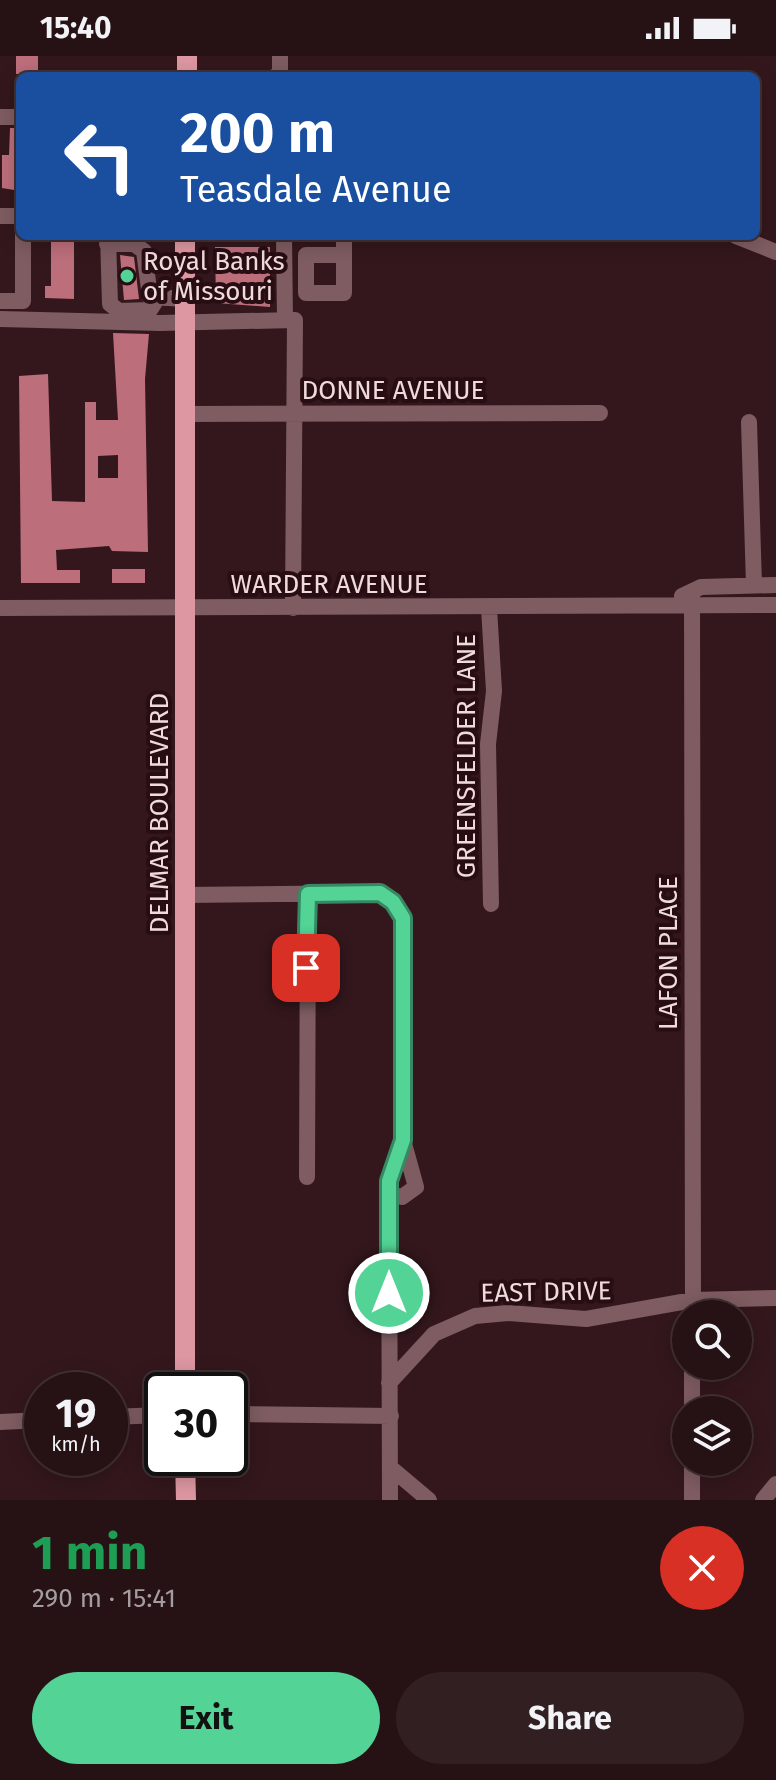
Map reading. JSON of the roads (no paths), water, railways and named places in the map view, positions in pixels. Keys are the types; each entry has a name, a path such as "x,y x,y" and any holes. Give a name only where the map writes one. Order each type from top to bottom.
{"main road":[{"name":"DELMAR BOULEVARD","path":"185,240 185,1372"},
{"path":"185,1476 186,1500"}],"street":[{"path":"0,301 23,301 23,240"},
{"path":"157,299 150,310 114,309 108,299 108,240 134,244 144,251 147,294 157,299 186,299"},
{"path":"284,240 285,320"},
{"path":"344,240 344,255"},
{"path":"746,240 776,252"},
{"path":"0,319 295,320 293,608"},
{"name":"DONNE AVENUE","path":"186,414 600,413"},
{"path":"749,422 754,585"},
{"path":"692,599 701,587 776,585"},
{"path":"692,599 776,605"},
{"name":"WARDER AVENUE","path":"0,608 658,606 692,599"},
{"name":"LAFON PLACE","path":"692,599 693,1300"},
{"name":"GREENSFELDER LANE","path":"489,608 494,691 488,744 491,904"},
{"path":"184,895 380,893 393,902 403,918 403,1140 416,1187 402,1197 389,1194"},
{"path":"307,1177 308,894"},
{"path":"390,1500 389,1194 391,1170 403,1140"},
{"name":"EAST DRIVE","path":"752,1301 776,1298"},
{"name":"EAST DRIVE","path":"389,1383 420,1346 461,1319 491,1313 586,1319 672,1309"},
{"path":"248,1414 391,1416"},
{"path":"0,1422 24,1421"},
{"path":"391,1468 429,1500"},
{"path":"692,1476 692,1500"},
{"path":"763,1500 776,1484"}],"place":[{"name":"Royal Banks of Missouri","path":"127,276"}]}
